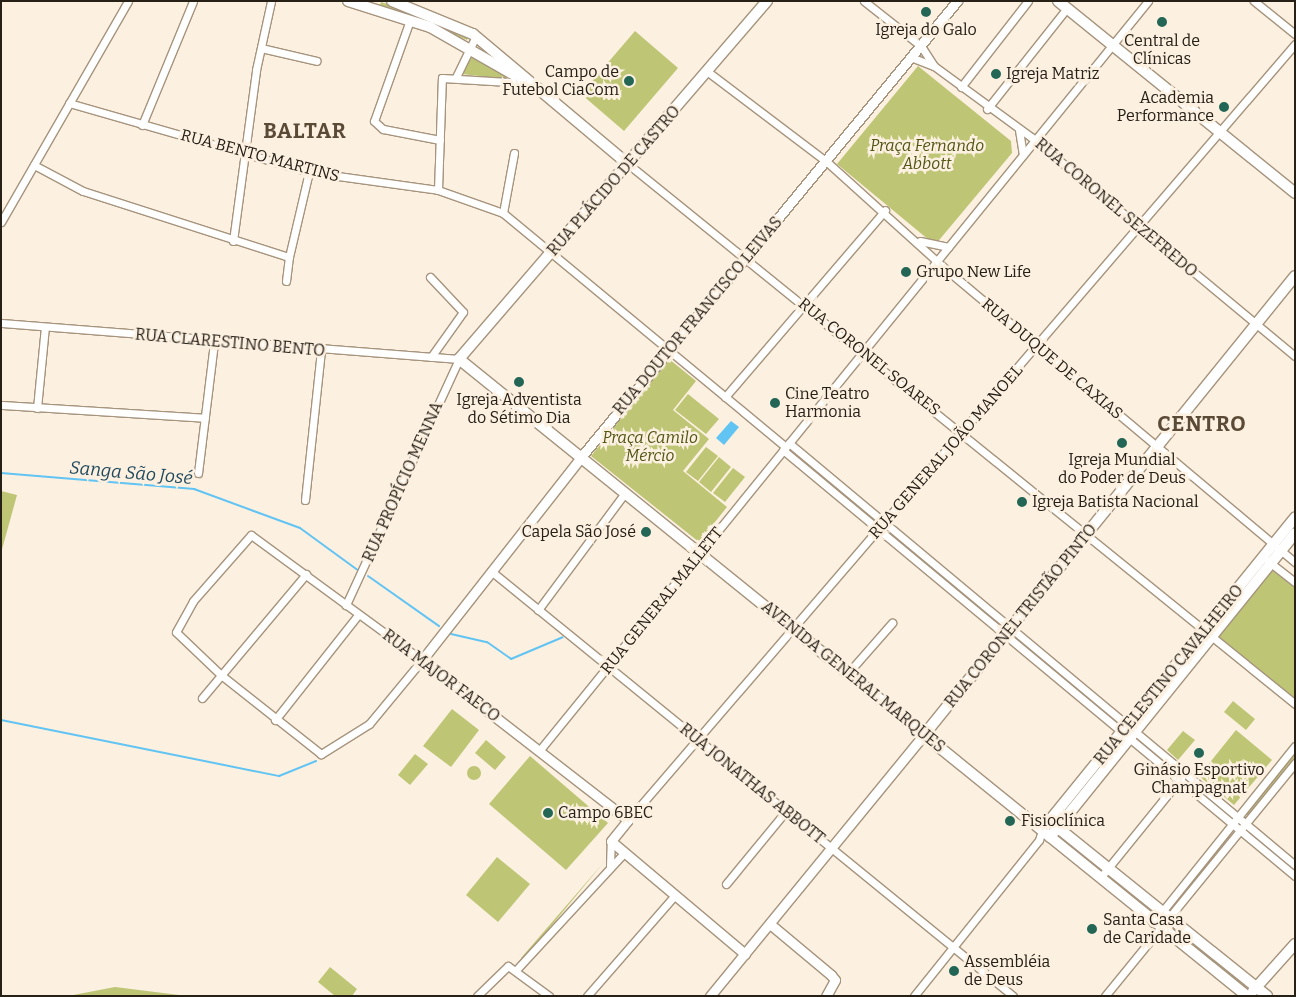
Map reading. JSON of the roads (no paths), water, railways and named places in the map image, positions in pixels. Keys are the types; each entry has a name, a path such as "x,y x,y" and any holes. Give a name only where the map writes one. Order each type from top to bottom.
{"main road":[{"path":"348,1 375,4 470,47 529,82"},
{"path":"392,1 476,36 628,164"},
{"name":"RUA PLÁCIDO DE CASTRO","path":"459,359 552,254 767,1"},
{"path":"1058,1 1295,193"},
{"name":"RUA CORONEL TRISTÃO PINTO","path":"924,735 1295,276"},
{"name":"AVENIDA GENERAL MARQUES","path":"459,359 793,628 1044,836 1100,878 1156,927 1247,996"},
{"name":"RUA CELESTINO CAVALHEIRO","path":"1044,836 1277,548 1295,518"},
{"name":"RUA CELESTINO CAVALHEIRO","path":"1277,548 1295,533"},
{"path":"1054,824 1213,953 1259,994 1295,944"},
{"path":"1205,963 1213,953"}],"street":[{"path":"1,222 128,1"},
{"path":"142,125 194,1"},
{"path":"233,241 261,48 271,1"},
{"name":"RUA CORONEL SEZEFREDO","path":"864,1 921,46 934,66"},
{"name":"RUA DOUTOR FRANCISCO LEIVAS","path":"422,660 581,457 913,58 957,1"},
{"path":"961,87 1028,1"},
{"name":"RUA GENERAL MALLETT","path":"540,751 610,668 786,447 1148,1"},
{"path":"1254,1 1295,34"},
{"path":"987,109 1067,8"},
{"path":"410,20 388,89 373,114 383,129 440,140"},
{"path":"456,77 476,36"},
{"name":"RUA GENERAL JOÃO MANOEL","path":"610,841 963,434 1295,44"},
{"path":"261,48 317,61"},
{"name":"RUA CORONEL SEZEFREDO","path":"913,58 934,66 987,109 1035,140 1138,228 1295,356"},
{"name":"RUA DUQUE DE CAXIAS","path":"708,72 827,162 885,210 920,241 937,261 1295,562"},
{"path":"438,190 442,78 456,77 529,82"},
{"name":"RUA BENTO MARTINS","path":"70,103 309,172 438,190 503,213 786,447"},
{"path":"1019,130 1023,155"},
{"path":"503,213 514,153"},
{"name":"RUA CORONEL SOARES","path":"628,164 863,352 1295,704"},
{"path":"34,165 83,190 233,241 289,257"},
{"path":"286,281 289,257 309,172"},
{"path":"725,397 885,210"},
{"path":"920,241 948,247"},
{"path":"430,277 463,312 431,357"},
{"name":"RUA CLARESTINO BENTO","path":"1,323 214,342 459,359"},
{"path":"37,408 45,327"},
{"path":"198,473 214,342"},
{"path":"305,500 321,350"},
{"name":"RUA PROPÍCIO MENNA","path":"346,605 459,359"},
{"path":"1,405 205,418"},
{"path":"786,447 885,524 1008,632"},
{"path":"786,447 879,530 1008,632 1128,732 1185,774 1295,865"},
{"path":"538,610 625,492"},
{"name":"RUA MAJOR FAECO","path":"221,675 176,632 193,601 251,535 422,660 628,820"},
{"path":"1267,560 1295,582"},
{"name":"RUA JONATHAS ABBOTT","path":"491,571 1014,996"},
{"path":"202,698 306,574"},
{"path":"275,720 358,614"},
{"path":"848,673 892,623"},
{"path":"221,675 275,720 321,754 369,724 422,660"},
{"path":"1128,732 1179,780 1295,876"},
{"name":"RUA CORONEL TRISTÃO PINTO","path":"710,996 924,735"},
{"path":"1105,996 1237,817 1295,746"},
{"path":"1156,927 1165,914 1240,830 1295,763"},
{"path":"1100,878 1185,774"},
{"path":"726,884 786,811"},
{"path":"914,996 1044,836"},
{"path":"610,841 745,954"},
{"path":"610,841 610,865"},
{"path":"518,969 610,865 624,853"},
{"path":"587,996 674,895"},
{"path":"770,924 835,980 826,996"},
{"path":"477,996 508,966 518,969 549,996"}],"water":[{"path":"731,421 739,427 724,445 716,438"}],"waterway":[{"name":"Sanga São José","path":"1,473 194,489 300,528 359,571"},
{"name":"Sanga São José","path":"368,576 439,626"},
{"name":"Sanga São José","path":"451,634 487,642 511,659 563,637"},
{"path":"1,720 279,776 316,761"}],"place":[{"name":"Igreja do Galo","path":"926,12"},
{"name":"Central de Clínicas","path":"1162,22"},
{"name":"Igreja Matriz","path":"996,74"},
{"name":"Campo de Futebol CiaCom","path":"629,81"},
{"name":"Academia Performance","path":"1224,107"},
{"name":"Grupo New Life","path":"906,272"},
{"name":"Igreja Adventista do Sétimo Dia","path":"519,382"},
{"name":"Cine Teatro Harmonia","path":"775,403"},
{"name":"Igreja Mundial do Poder de Deus","path":"1122,443"},
{"name":"Igreja Batista Nacional","path":"1022,502"},
{"name":"Capela São José","path":"646,532"},
{"name":"Ginásio Esportivo Champagnat","path":"1199,753"},
{"name":"Campo 6BEC","path":"548,813"},
{"name":"Fisioclínica","path":"1010,821"},
{"name":"Santa Casa de Caridade","path":"1092,929"},
{"name":"Assembléia de Deus","path":"954,971"}],"district":[{"name":"BALTAR","path":"305,131"},
{"name":"CENTRO","path":"1202,424"}],"park label":[{"name":"Praça Fernando Abbott","path":"927,155"},
{"name":"Praça Camilo Mércio","path":"650,447"}]}
